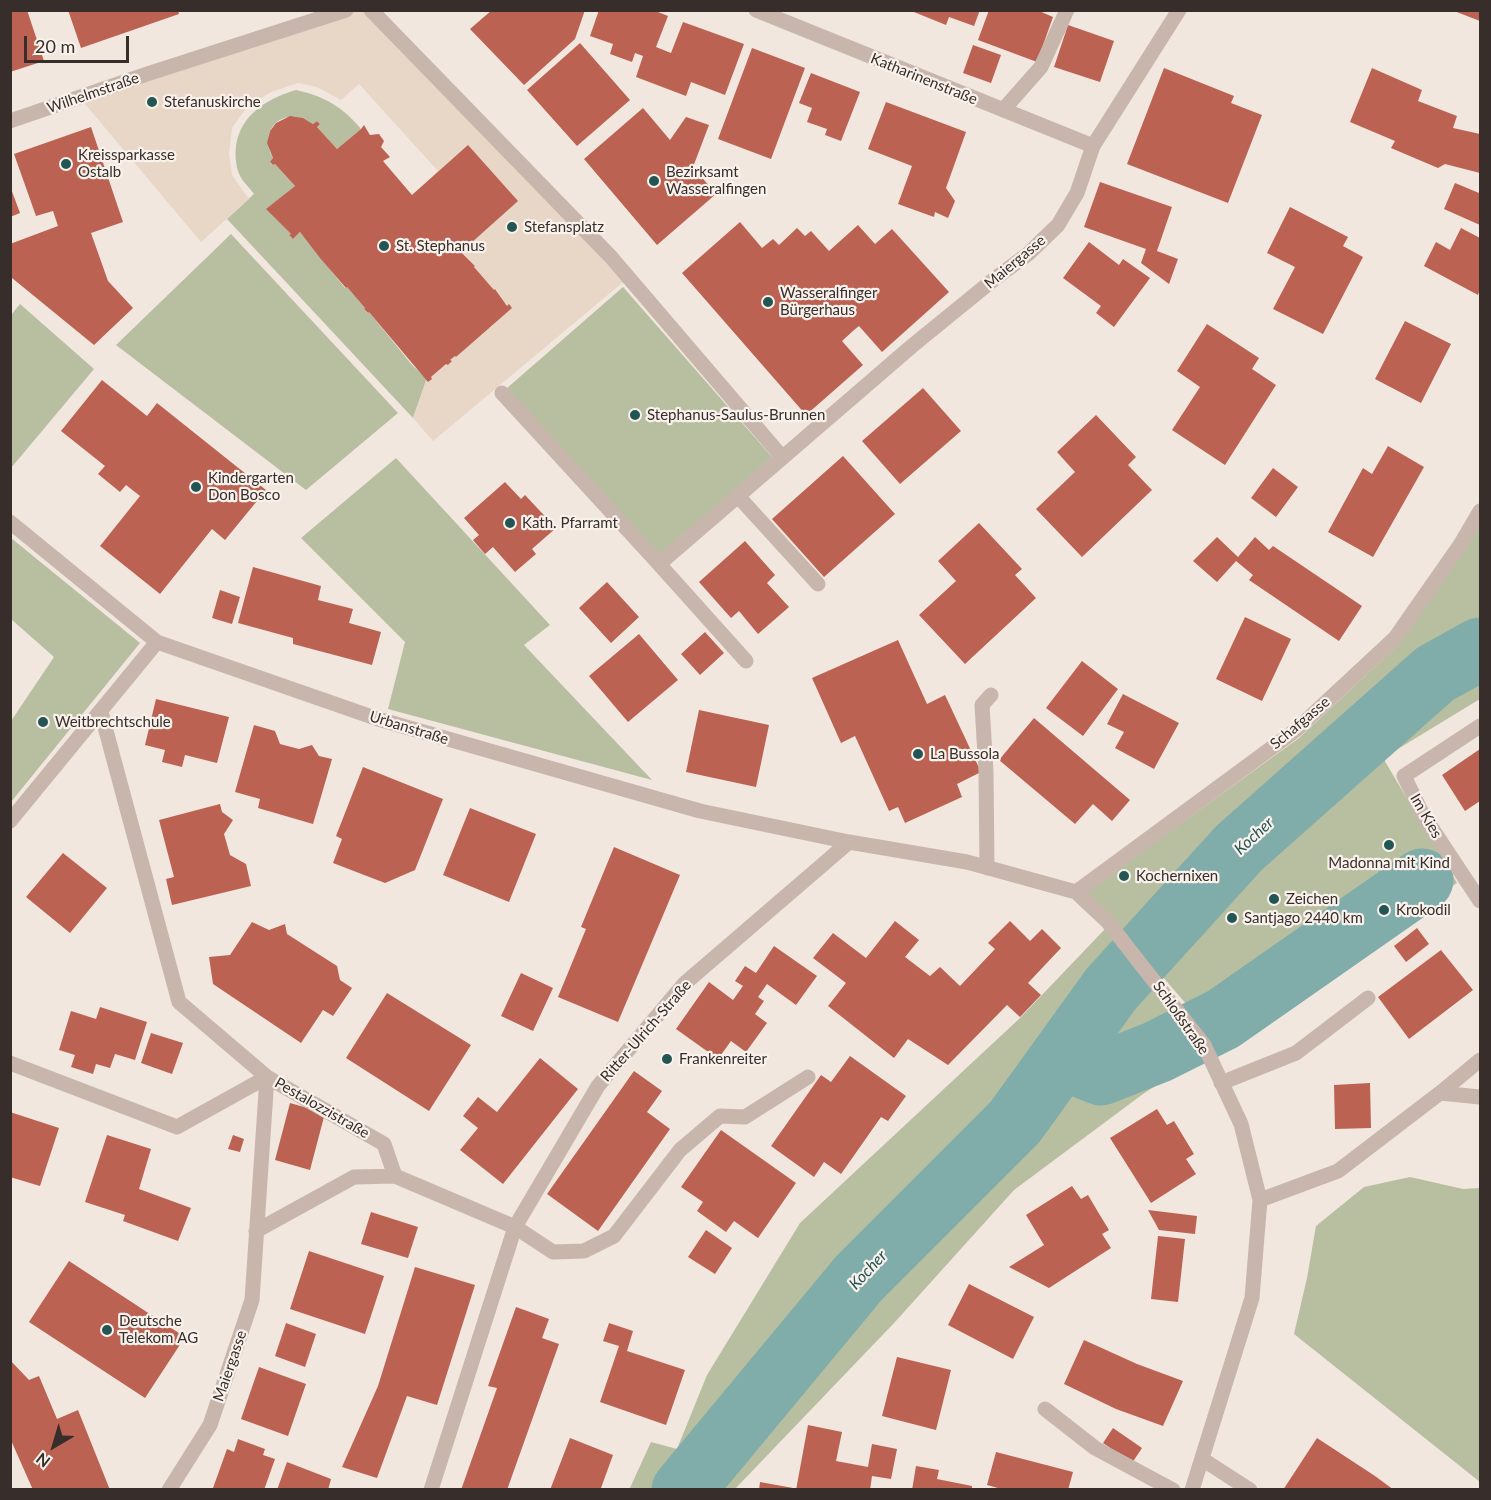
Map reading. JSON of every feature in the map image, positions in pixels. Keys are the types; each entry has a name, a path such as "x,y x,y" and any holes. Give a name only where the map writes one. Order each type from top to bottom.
{"street":[{"name":"Wilhelmstraße","path":"10,121 346,10"},
{"path":"371,10 611,257 782,457 659,564"},
{"name":"Katharinenstraße","path":"756,10 1093,146"},
{"path":"1003,110 1041,67 1067,10"},
{"name":"Maiergasse","path":"782,457 930,332 1029,254 1058,225 1077,192 1093,146 1179,10"},
{"path":"502,393 746,662"},
{"path":"738,495 818,584"},
{"name":"Schafgasse","path":"1077,892 1296,730 1395,638 1460,545 1480,512"},
{"name":"Urbanstraße","path":"10,522 157,642 378,719 700,811 849,842"},
{"path":"10,821 157,642"},
{"path":"987,868 986,772 982,705 991,695"},
{"path":"100,712 179,1002 267,1077"},
{"name":"Im Kies","path":"1480,726 1404,776 1423,815 1480,901"},
{"path":"849,842 967,862 1077,892"},
{"name":"Ritter-Ulrich-Straße","path":"430,1490 515,1227 598,1086 684,984 849,842"},
{"name":"Schloßstraße","path":"1077,892 1107,921 1204,1046 1241,1124 1260,1200 1252,1298 1192,1490"},
{"path":"1221,1083 1296,1053 1368,998"},
{"path":"1260,1200 1338,1171 1480,1060"},
{"name":"Pestalozzistraße","path":"10,1063 177,1127 267,1077 384,1144 395,1176"},
{"name":"Maiergasse","path":"169,1490 210,1425 252,1300 267,1077"},
{"path":"256,1231 354,1177 395,1176 515,1227 553,1252 584,1251 614,1236 680,1150 720,1116 745,1117 808,1077"},
{"path":"1440,1093 1480,1097"},
{"path":"1045,1409 1095,1448 1173,1490"},
{"path":"1202,1459 1250,1490"}],"green space":[{"path":"296,90 332,104 347,114 361,129 337,149 317,127 320,124 317,121 313,124 303,118 293,117 276,122 269,137 269,147 273,158 270,163 275,164 295,186 267,209 293,239 300,232 345,288 347,287 412,365 427,379 413,418 227,219 254,194 238,171 236,155 241,128 258,109 269,101"},
{"path":"231,234 398,413 306,490 116,345"},
{"path":"623,287 772,457 659,557 506,389"},
{"path":"20,304 94,369 11,468 11,315"},
{"path":"396,458 550,625 524,645 652,780 388,709 405,642 301,538"},
{"path":"1479,527 1480,699 1383,758 1457,883 1214,1050 1200,1020 1111,917 1085,893 1299,738 1398,645"},
{"name":"Weitbrechtschule","path":"11,538 140,643 11,802 11,721 54,657 11,619"},
{"path":"1105,929 1203,1055 1143,1094 1014,1190 895,1322 735,1489 629,1490 651,1442 677,1449 707,1375 800,1223 1020,1018"},
{"path":"1410,1177 1463,1189 1480,1188 1480,1482 1294,1334 1316,1226 1364,1187"}],"shaded area":[{"name":"Stefansplatz","path":"347,11 380,11 628,278 433,441 413,418 426,380 428,382 432,379 431,377 446,364 448,365 450,360 457,357 480,334 482,336 509,305 507,306 496,289 494,290 474,267 475,265 412,195 438,171 359,84 341,100 317,87 298,83 271,92 247,107 232,128 229,154 232,175 249,199 201,242 80,98"}],"building":[{"path":"10,10 27,10 44,61 10,72"},
{"path":"68,10 178,10 179,14 81,48"},
{"path":"492,10 585,10 575,39 524,85 470,29"},
{"path":"599,10 653,10 668,16 656,47 671,53 683,22 744,44 725,95 691,82 686,96 636,77 643,56 635,53 632,62 610,54 613,44 590,36"},
{"path":"909,10 980,10 974,26 949,17 946,25"},
{"path":"989,10 1037,10 1053,17 1037,62 978,40"},
{"path":"1480,10 1480,21 1454,11"},
{"path":"1068,25 1114,41 1100,82 1054,67"},
{"path":"580,43 630,100 577,146 527,90"},
{"path":"973,45 1001,55 991,83 963,73"},
{"path":"752,48 805,68 771,159 718,139"},
{"path":"1164,68 1234,96 1231,103 1262,115 1228,203 1127,164"},
{"path":"1372,68 1422,90 1418,101 1457,116 1453,128 1480,134 1480,173 1445,164 1438,168 1391,148 1395,141 1350,122"},
{"path":"811,73 860,92 841,141 825,135 827,129 807,122 812,108 799,103"},
{"path":"886,102 966,132 946,188 955,201 948,218 935,212 934,217 898,204 912,166 868,149"},
{"name":"Bezirksamt Wasseralfingen","path":"643,108 670,140 686,117 709,125 693,167 716,194 657,245 584,159"},
{"name":"St. Stephanus","path":"290,116 303,118 313,124 317,121 320,124 317,127 337,149 364,125 370,135 379,134 384,141 381,147 390,157 383,161 412,195 468,145 518,201 461,252 495,289 507,306 509,304 512,308 450,360 452,361 428,382 300,232 293,239 289,235 291,234 266,209 295,186 275,164 270,162 273,158 267,143 270,131 276,123"},
{"path":"91,127 123,222 91,233 108,281 133,308 94,345 12,278 10,273 10,244 58,226 53,211 36,216 14,154"},
{"path":"1100,182 1172,207 1157,251 1178,259 1169,284 1141,263 1146,249 1084,227"},
{"path":"1455,183 1479,193 1480,188 1480,225 1444,209"},
{"path":"10,186 20,213 10,217"},
{"path":"1290,207 1348,237 1343,246 1363,257 1323,334 1273,309 1295,267 1267,253"},
{"path":"740,222 762,248 773,239 779,245 797,228 805,236 811,231 829,251 858,225 875,244 892,229 949,292 882,352 859,326 854,330 842,341 863,365 806,415 682,273"},
{"path":"1461,228 1480,238 1478,295 1424,266 1436,242 1450,250"},
{"path":"1089,242 1119,265 1123,259 1150,278 1114,327 1096,313 1101,306 1063,278"},
{"path":"1405,321 1451,344 1421,403 1375,379"},
{"path":"1207,324 1259,358 1252,369 1276,385 1225,465 1172,430 1200,387 1177,371"},
{"name":"Kindergarten Don Bosco","path":"102,380 147,416 157,403 266,490 225,540 212,529 160,594 100,546 140,496 126,485 120,492 98,474 105,466 61,431"},
{"path":"923,388 961,431 900,484 862,441"},
{"path":"1096,415 1136,457 1128,465 1152,490 1082,557 1036,509 1075,472 1057,452"},
{"path":"1388,446 1424,467 1373,557 1328,532 1363,468 1372,474"},
{"path":"843,456 895,514 824,577 772,519"},
{"path":"1273,468 1298,487 1276,517 1251,498"},
{"name":"Kath. Pfarramt","path":"505,482 521,499 525,495 556,528 532,549 536,554 515,572 493,547 485,554 473,540 479,535 464,518"},
{"path":"979,523 1022,569 1015,575 1036,598 965,664 919,615 956,581 938,561"},
{"path":"1217,537 1238,557 1255,537 1269,550 1273,546 1362,606 1339,641 1249,580 1253,575 1236,561 1217,582 1193,561"},
{"path":"745,541 775,575 767,583 789,607 758,634 739,611 731,618 699,582"},
{"path":"253,567 321,586 318,600 353,609 349,623 381,632 372,665 293,644 293,638 238,623"},
{"path":"607,582 639,617 611,643 579,608"},
{"path":"220,590 240,597 232,624 212,618"},
{"path":"1245,617 1291,639 1262,701 1216,679"},
{"path":"705,632 724,653 700,675 681,654"},
{"path":"639,634 678,680 628,722 589,676"},
{"path":"898,640 927,704 945,695 981,772 957,784 962,797 905,823 898,807 889,811 855,736 841,743 812,678"},
{"path":"1082,661 1118,689 1083,736 1046,708"},
{"path":"1123,694 1179,723 1154,769 1115,748 1124,732 1107,724"},
{"path":"156,699 229,717 217,763 185,755 182,767 162,762 165,750 145,745"},
{"path":"699,710 769,725 756,787 686,772"},
{"path":"1034,718 1130,800 1112,821 1093,804 1075,824 999,760"},
{"path":"254,725 275,731 280,744 299,749 312,745 319,756 332,759 313,824 258,808 260,799 235,792"},
{"path":"1480,749 1480,801 1465,811 1442,775"},
{"path":"363,767 443,799 415,870 385,883 333,863 342,839 336,836"},
{"path":"220,804 222,812 233,820 224,834 230,855 246,864 251,886 172,905 166,879 174,877 159,820"},
{"path":"470,808 536,834 509,902 443,875"},
{"path":"614,847 680,875 618,1022 558,997 586,929 581,927"},
{"path":"63,853 107,888 70,933 26,897"},
{"path":"895,921 919,940 905,957 930,976 940,967 960,986 995,949 988,943 1010,921 1030,941 1042,929 1061,948 1028,983 1041,995 1020,1017 1007,1005 948,1065 908,1039 894,1058 828,1006 846,983 813,958 833,933 866,958"},
{"path":"252,922 269,930 285,924 287,934 337,966 340,980 352,988 333,1016 323,1010 301,1043 213,984 209,957 230,955"},
{"path":"1417,928 1429,944 1406,962 1394,946"},
{"path":"774,946 817,976 796,1005 767,984 758,997 764,1001 755,1014 767,1023 746,1052 731,1041 718,1059 676,1029 709,982 733,1000 743,986 735,981 745,966 756,973"},
{"path":"1441,950 1473,990 1409,1039 1378,997"},
{"path":"521,973 553,988 533,1031 501,1016"},
{"path":"387,993 471,1045 429,1111 346,1058"},
{"path":"100,1007 147,1022 135,1060 115,1054 110,1068 96,1064 93,1074 71,1067 75,1055 59,1050 71,1011 96,1019"},
{"path":"151,1033 183,1043 172,1074 141,1063"},
{"path":"850,1056 906,1096 888,1121 881,1117 841,1174 824,1162 814,1177 771,1146 821,1075 831,1082"},
{"path":"540,1058 578,1089 503,1184 460,1150 478,1128 463,1116 478,1097 497,1112"},
{"path":"634,1071 662,1091 647,1112 670,1129 598,1231 547,1194"},
{"path":"1370,1083 1371,1128 1335,1129 1334,1085"},
{"path":"290,1103 325,1113 310,1170 275,1160"},
{"path":"1157,1109 1167,1125 1174,1121 1194,1154 1186,1159 1196,1174 1151,1203 1110,1138"},
{"path":"10,1112 59,1128 40,1186 10,1177"},
{"path":"721,1130 796,1183 758,1238 734,1221 726,1232 697,1211 703,1202 681,1187"},
{"path":"107,1135 151,1149 139,1189 191,1208 178,1241 123,1221 125,1215 85,1202"},
{"path":"233,1135 244,1139 240,1152 228,1149"},
{"path":"1072,1186 1081,1199 1088,1195 1109,1230 1102,1234 1111,1248 1049,1288 1009,1267 1044,1245 1026,1215"},
{"path":"1148,1210 1197,1216 1195,1234 1159,1230"},
{"path":"371,1212 418,1227 408,1258 361,1244"},
{"path":"706,1230 732,1248 715,1274 688,1257"},
{"path":"1158,1236 1185,1239 1178,1302 1151,1299"},
{"path":"309,1251 384,1276 365,1334 290,1309"},
{"name":"Deutsche Telekom AG","path":"69,1261 185,1337 145,1398 29,1322"},
{"path":"415,1267 475,1285 437,1405 407,1396 377,1478 342,1467 378,1386"},
{"path":"969,1284 1034,1317 1013,1359 948,1325"},
{"path":"516,1307 549,1319 542,1338 559,1344 507,1490 461,1490 497,1388 488,1386"},
{"path":"286,1323 316,1334 305,1367 275,1356"},
{"path":"609,1323 633,1331 627,1351 685,1370 666,1425 600,1402 619,1346 603,1341"},
{"path":"1084,1340 1137,1364 1183,1381 1163,1426 1116,1409 1064,1384"},
{"path":"897,1357 951,1370 936,1430 882,1416"},
{"path":"10,1360 29,1380 39,1376 57,1419 78,1410 110,1490 33,1490 10,1438"},
{"path":"259,1367 306,1384 288,1436 241,1419"},
{"path":"808,1425 842,1432 836,1461 868,1467 872,1444 897,1449 891,1479 872,1476 870,1490 796,1490"},
{"path":"1113,1428 1142,1448 1132,1463 1103,1443"},
{"path":"570,1438 613,1455 601,1488 605,1490 550,1490"},
{"path":"1317,1438 1375,1476 1394,1490 1283,1490"},
{"path":"238,1439 265,1449 263,1455 275,1459 264,1490 213,1488 227,1449 234,1452"},
{"path":"996,1452 1073,1472 1068,1490 1005,1490 987,1485"},
{"path":"287,1462 331,1479 328,1490 277,1490"},
{"path":"916,1466 939,1470 937,1479 972,1486 972,1490 912,1490"},
{"path":"760,1482 793,1488 793,1490 759,1490"}],"waterway":[{"name":"Kocher","path":"683,1490 859,1278 1015,1122 1111,989 1239,848 1435,674 1480,649"},
{"name":"Kocher","path":"1061,1058 1101,1074 1157,1052 1223,1019 1422,880"}],"place":[{"name":"Stefanuskirche","path":"152,102"},
{"name":"Kreissparkasse Ostalb","path":"66,164"},
{"name":"Bezirksamt Wasseralfingen","path":"654,181"},
{"name":"Stefansplatz","path":"512,227"},
{"name":"St. Stephanus","path":"384,246"},
{"name":"Wasseralfinger Bürgerhaus","path":"768,302"},
{"name":"Stephanus-Saulus-Brunnen","path":"635,415"},
{"name":"Kindergarten Don Bosco","path":"196,487"},
{"name":"Kath. Pfarramt","path":"510,523"},
{"name":"Weitbrechtschule","path":"43,722"},
{"name":"La Bussola","path":"918,754"},
{"name":"Madonna mit Kind","path":"1389,845"},
{"name":"Kochernixen","path":"1124,876"},
{"name":"Zeichen","path":"1274,899"},
{"name":"Krokodil","path":"1384,910"},
{"name":"Santjago 2440 km","path":"1232,918"},
{"name":"Frankenreiter","path":"667,1059"},
{"name":"Deutsche Telekom AG","path":"107,1330"}]}
